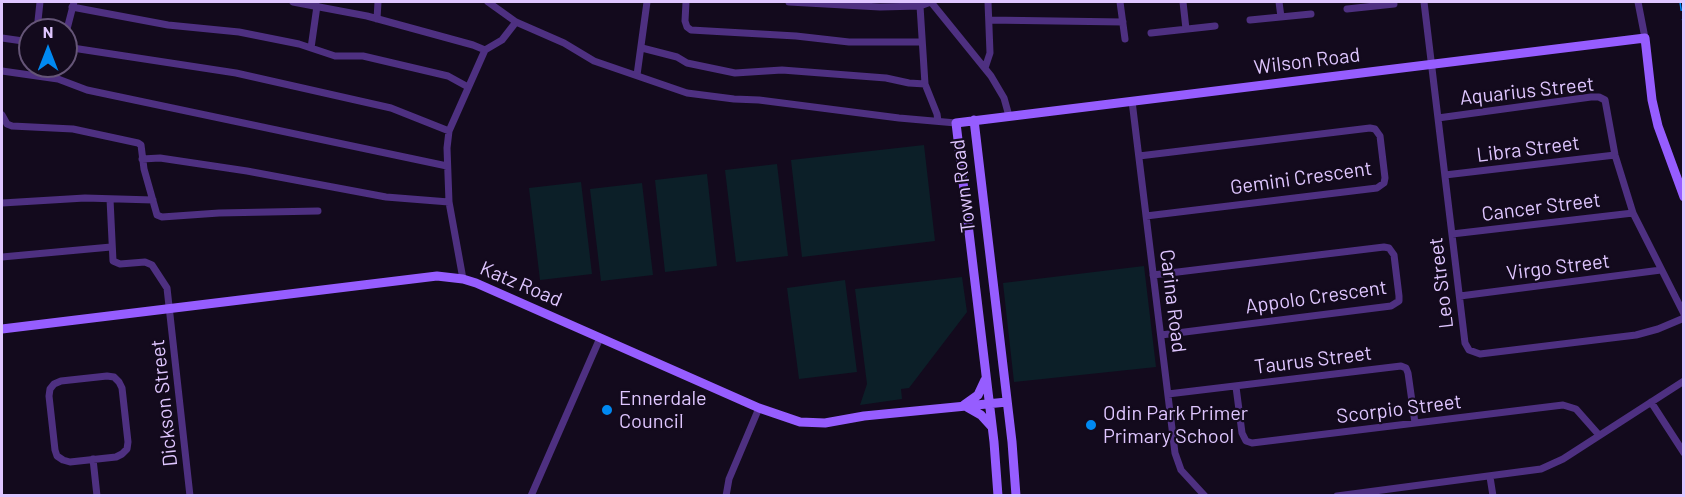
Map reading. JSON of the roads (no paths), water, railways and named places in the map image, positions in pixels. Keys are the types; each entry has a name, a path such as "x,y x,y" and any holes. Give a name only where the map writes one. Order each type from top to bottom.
{"street":[{"path":"38,18 40,2"},
{"path":"293,2 377,19 485,50"},
{"path":"377,19 378,2"},
{"path":"488,2 516,22 564,43 594,61 699,95 759,99 859,114 956,123"},
{"path":"499,9 503,2"},
{"path":"637,75 647,2"},
{"path":"686,2 685,21 691,30 785,35 849,42 922,42"},
{"path":"789,2 880,7 920,6 931,2 985,68 1005,99 1010,116"},
{"path":"985,68 990,53 988,2"},
{"path":"1120,2 1125,39"},
{"path":"1183,2 1186,29"},
{"path":"1280,2 1281,17"},
{"name":"Leo Street","path":"1424,2 1466,347 1476,354 1636,335 1658,329 1683,316"},
{"path":"1638,2 1658,126 1683,197"},
{"path":"73,4 168,25 239,32 311,48 335,56 363,56 448,76 468,87"},
{"path":"1347,9 1376,4 1394,4"},
{"path":"311,48 317,6"},
{"path":"920,6 925,84 938,121"},
{"path":"1250,21 1311,14"},
{"path":"989,20 1123,22"},
{"path":"463,279 449,202 447,166 449,131 485,50 502,40 516,22"},
{"path":"1151,33 1215,26"},
{"name":"Wilson Road","path":"974,120 1645,38"},
{"path":"2,39 18,41"},
{"path":"642,48 677,57 687,63 735,73 782,70 886,78 925,84"},
{"path":"78,49 236,73 391,108 449,131"},
{"path":"2,71 58,79 87,90 447,166"},
{"name":"Aquarius Street","path":"1438,118 1599,97 1607,102 1615,155 1633,213 1683,316"},
{"name":"Carina Road","path":"1132,100 1178,463 1187,478 1206,495"},
{"path":"2,115 7,124 12,126 73,129 138,143 141,145 142,159 157,215 162,217 219,213 318,211"},
{"name":"Town Road","path":"998,495 956,123 974,120 1016,495"},
{"name":"Gemini Crescent","path":"1138,156 1370,128 1375,129 1380,136 1385,178 1384,183 1377,188 1146,216"},
{"name":"Libra Street","path":"1445,176 1615,155"},
{"path":"142,159 160,158 247,171 387,197 449,202"},
{"path":"2,203 110,199 153,200"},
{"path":"2,257 111,247 110,199"},
{"name":"Cancer Street","path":"1452,234 1633,213"},
{"name":"Dickson Street","path":"111,247 113,261 120,264 145,262 152,265 167,288 190,495"},
{"name":"Appolo Crescent","path":"1153,275 1384,247 1389,248 1394,255 1399,301 1391,306 1161,335"},
{"name":"Virgo Street","path":"1460,296 1661,270"},
{"name":"Katz Road","path":"2,329 426,276 463,279 787,419 819,423 839,422 864,416 1007,402"},
{"path":"531,495 600,338"},
{"name":"Taurus Street","path":"1168,394 1401,366 1406,368 1408,373 1415,423"},
{"path":"114,377 119,382 127,449 116,457 93,459 70,462 57,456 50,389 61,381 114,377"},
{"path":"961,406 978,395 986,377"},
{"path":"1337,495 1541,470 1563,459 1683,381"},
{"name":"Scorpio Street","path":"1236,387 1242,433 1248,442 1567,405 1576,409 1599,435"},
{"path":"1651,402 1683,453"},
{"path":"961,406 981,415 992,428"},
{"path":"726,495 729,479 759,408"},
{"path":"93,459 97,495"},
{"path":"1490,477 1493,495"}],"railway":[{"path":"1680,2 1684,29"}],"place":[{"name":"Ennerdale Council","path":"607,410"},
{"name":"Odin Park Primer Primary School","path":"1091,425"}]}
